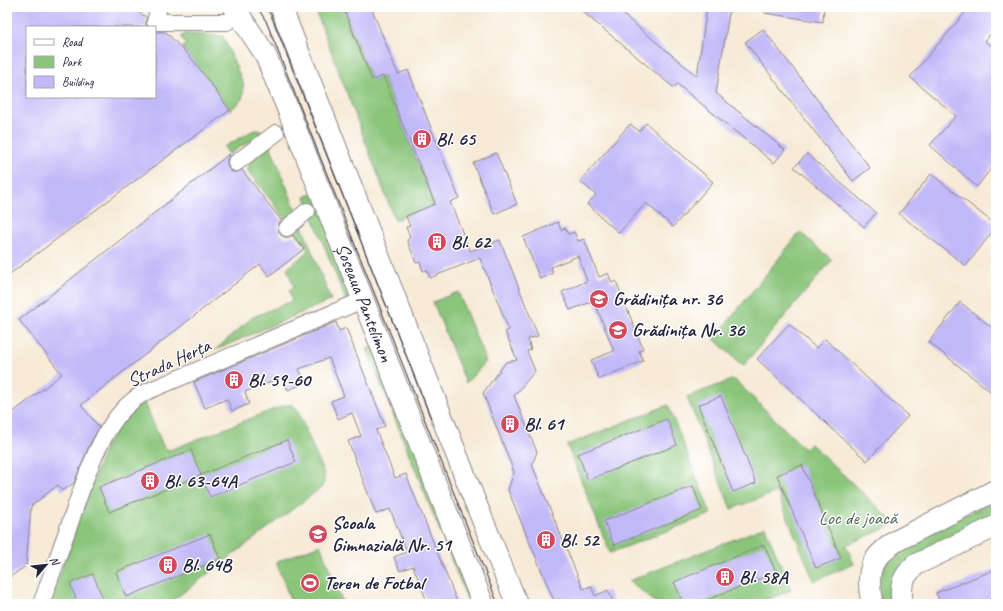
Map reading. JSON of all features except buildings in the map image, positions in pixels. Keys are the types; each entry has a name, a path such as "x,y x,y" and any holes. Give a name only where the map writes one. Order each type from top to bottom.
{"main road":[{"name":"Șoseaua Pantelimon","path":"281,7 479,512 517,604"},
{"name":"Șoseaua Pantelimon","path":"231,14 265,54 483,604"},
{"path":"872,604 869,577 873,564 879,554 888,546 900,539 996,490"},
{"path":"902,604 902,583 907,573 915,565 996,526"}],"street":[{"path":"159,7 155,22 231,14"},
{"path":"236,163 276,133"},
{"path":"287,228 307,211"},
{"name":"Strada Herța","path":"41,604 87,475 102,442 116,418 128,403 146,392 363,300"}],"green space":[{"path":"320,7 343,7 372,80 383,76 436,208 422,209 395,220 315,9"},
{"path":"185,34 223,36 244,88 242,99 230,110 183,48 186,44 182,36"},
{"path":"257,130 264,133 229,154 224,147 252,131"},
{"path":"270,145 297,213 288,222 250,174 247,168 249,163"},
{"path":"316,192 357,296 346,301 305,197"},
{"path":"301,223 331,300 215,350 253,317 292,301 289,290 294,287 287,268 306,253 308,249 293,229"},
{"path":"800,232 832,260 743,366 714,339"},
{"path":"458,292 486,362 466,383 433,302"},
{"path":"377,345 480,604 469,604 367,349"},
{"name":"Loc de joacă","path":"734,379 805,449 811,444 892,521 893,524 891,526 846,545 854,564 814,581 777,492 731,509 687,397"},
{"path":"145,403 163,446 170,450 285,405 293,405 297,409 324,474 322,487 168,604 49,604 105,447 126,415"},
{"path":"668,405 711,514 610,553 567,445"},
{"path":"996,500 996,516 912,558 896,571 890,588 893,604 881,604 878,583 887,560 906,544"},
{"path":"765,527 791,590 757,604 657,604 629,581"},
{"name":"Teren de Fotbal","path":"320,545 343,604 292,604 276,562"}],"tram line":[{"path":"257,7 266,21 498,604"},
{"path":"265,7 271,15 431,418"}],"place":[{"name":"Bl. 65","path":"422,139"},
{"name":"Bl. 62","path":"437,242"},
{"name":"Grădinița nr. 36","path":"599,299"},
{"name":"Grădinița Nr. 36","path":"618,330"},
{"name":"Bl. 59-60","path":"234,380"},
{"name":"Bl. 61","path":"510,424"},
{"name":"Bl. 63-64A","path":"150,481"},
{"name":"Școala Gimnazială Nr. 51","path":"318,534"},
{"name":"Bl. 52","path":"546,540"},
{"name":"Bl. 64B","path":"168,565"},
{"name":"Bl. 58A","path":"725,577"},
{"name":"Teren de Fotbal","path":"310,583"}]}
